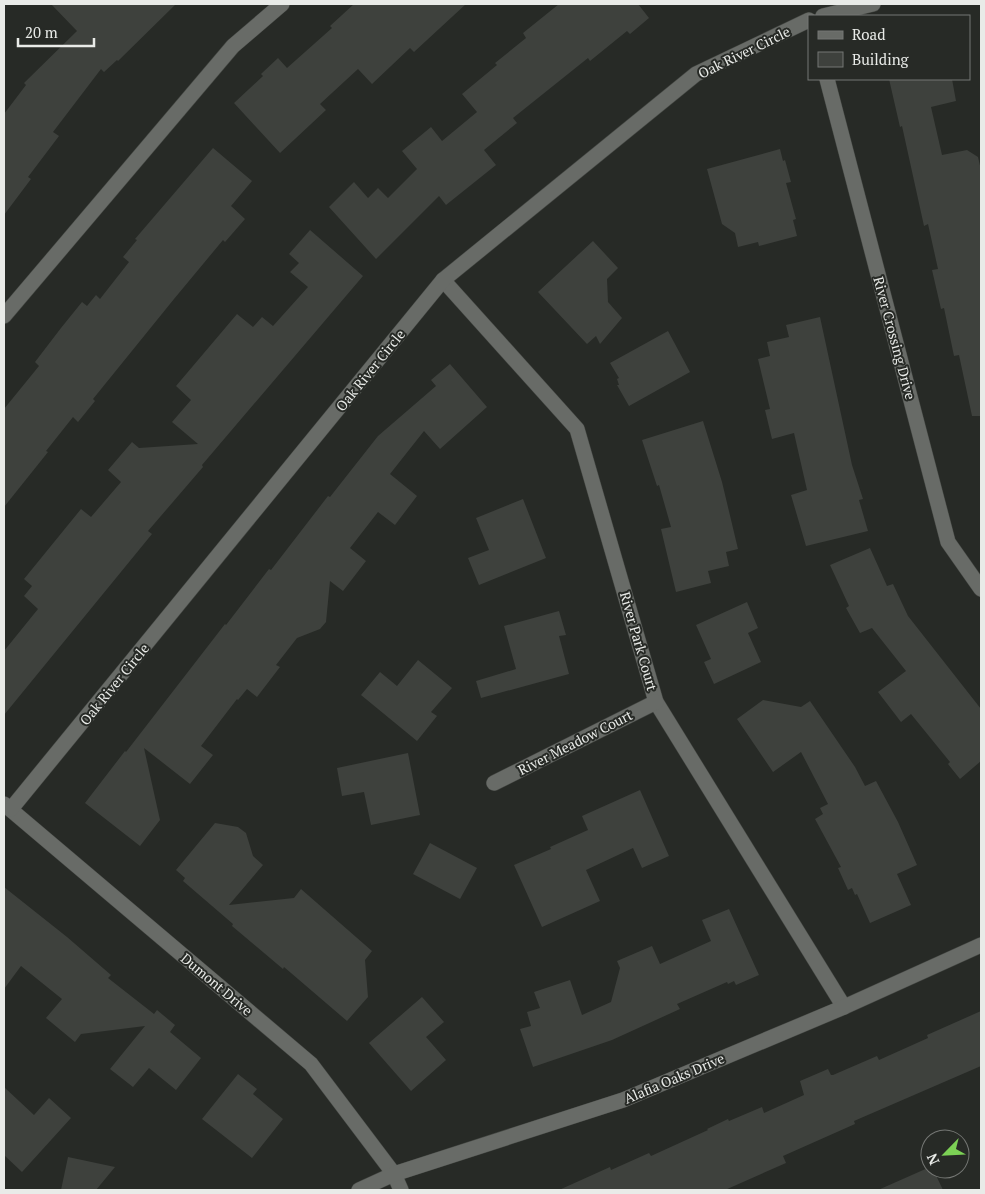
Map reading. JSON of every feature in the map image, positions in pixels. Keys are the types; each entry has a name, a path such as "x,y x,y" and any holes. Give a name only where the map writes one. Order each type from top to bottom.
{"street":[{"path":"4,316 233,46 282,4"},
{"path":"827,15 873,4"},
{"name":"Oak River Circle","path":"7,806 443,280 696,74 808,20"},
{"name":"River Crossing Drive","path":"827,80 948,542 981,588"},
{"name":"River Park Court","path":"443,280 577,429 656,702 844,1007"},
{"name":"River Meadow Court","path":"494,783 656,702"},
{"name":"Dumont Drive","path":"7,806 311,1064 394,1174 400,1190"},
{"name":"Alafia Oaks Drive","path":"359,1190 394,1174 623,1100 844,1007 981,945"}],"building":[{"path":"51,4 176,4 118,61 104,72 101,69 53,132 59,136 28,177 31,179 4,215 4,114 26,85 24,83 77,31"},
{"path":"354,4 466,4 414,52 410,48 372,84 358,69 320,104 326,110 280,153 234,103 263,76 261,74 278,58 287,68 332,28 330,26"},
{"path":"559,4 638,4 649,18 630,34 627,31 590,61 588,58 513,118 517,123 484,150 496,165 446,205 439,196 376,259 329,207 354,182 368,198 378,188 388,198 417,169 402,151 431,127 442,141 477,112 462,94 497,65 495,63 526,38 523,33"},
{"path":"889,80 952,80 956,101 931,107 942,155 967,150 978,157 981,170 981,416 972,416 959,355 954,356 944,308 941,309 932,270 938,269 928,224 924,226 902,126 900,127"},
{"path":"213,148 252,181 231,206 245,219 225,242 223,240 174,299 93,399 95,401 78,422 73,417 4,507 4,409 39,366 35,362 82,302 87,306 96,295 100,299 129,262 123,257 137,240 135,239"},
{"path":"780,149 791,182 786,183 796,219 793,220 797,236 759,246 758,242 738,247 735,233 722,224 707,169"},
{"path":"310,230 363,276 148,531 152,534 4,715 4,651 38,609 24,596 32,586 24,579 81,509 91,517 121,482 108,470 132,442 139,448 198,444 172,422 191,400 176,386 237,314 253,327 262,317 273,326 308,287 290,272 299,263 289,254"},
{"path":"593,241 618,268 607,279 608,302 622,318 600,344 596,336 587,344 538,292"},
{"path":"820,317 852,465 863,499 859,500 868,531 806,546 791,495 807,490 794,433 772,439 765,410 770,409 758,359 770,356 767,342 789,337 786,325"},
{"path":"668,331 690,372 629,406 617,385 619,385 617,379 619,378 610,363"},
{"path":"450,364 487,407 440,449 424,431 390,474 417,496 395,525 378,512 350,548 366,561 343,591 330,581 326,622 320,629 297,638 276,665 280,667 257,697 247,689 237,699 201,746 213,755 190,784 144,748 160,820 140,846 85,803 328,496 330,497 378,436 436,386 431,380"},
{"path":"703,421 722,482 738,549 726,552 729,566 708,571 711,583 676,592 661,529 671,527 659,485 657,486 642,440"},
{"path":"523,499 546,558 479,585 468,558 489,550 476,518"},
{"path":"870,548 887,586 893,584 908,616 981,709 981,761 960,779 948,764 950,762 911,714 901,722 878,692 906,671 872,628 860,633 846,608 849,606 830,565"},
{"path":"747,602 758,628 748,633 761,662 714,684 704,662 711,659 696,625"},
{"path":"559,611 566,635 559,636 569,674 481,698 476,681 516,669 504,626"},
{"path":"418,660 452,688 431,712 437,716 417,741 361,695 380,672 397,686"},
{"path":"763,700 801,707 810,701 855,767 865,786 876,781 898,822 917,865 897,874 911,905 870,923 857,894 855,895 852,888 848,890 838,868 841,867 815,819 823,814 820,808 828,804 801,752 773,772 737,719"},
{"path":"408,753 420,815 371,825 364,792 342,796 337,768"},
{"path":"640,790 669,856 642,868 633,848 586,870 600,901 542,927 514,865 588,830 582,816"},
{"path":"215,823 238,827 246,833 253,856 263,865 229,905 294,898 301,889 372,951 365,960 368,997 347,1021 284,967 283,969 232,926 233,924 183,881 185,878 176,870"},
{"path":"430,843 477,868 460,899 413,874"},
{"path":"4,887 111,975 108,978 154,1014 157,1010 175,1025 170,1032 201,1058 176,1090 149,1068 133,1087 110,1069 145,1026 81,1034 75,1042 46,1018 62,999 21,966 4,989"},
{"path":"729,909 759,975 736,985 734,981 728,984 727,982 677,1004 680,1009 612,1040 533,1067 520,1029 531,1026 527,1012 540,1008 534,992 570,980 582,1015 611,1002 620,968 617,961 652,946 660,964 711,941 702,920"},
{"path":"422,997 444,1022 426,1037 446,1060 411,1091 369,1043"},
{"path":"981,1011 981,1066 854,1121 855,1124 783,1156 786,1163 725,1190 559,1190 610,1167 611,1170 649,1153 651,1156 728,1119 729,1121 762,1107 764,1113 804,1095 800,1081 828,1069 831,1075 833,1075 877,1056 879,1060 928,1038 927,1035"},
{"path":"238,1074 257,1089 253,1094 283,1119 252,1158 202,1119"},
{"path":"4,1087 34,1115 49,1098 71,1118 22,1172 4,1155"},
{"path":"68,1157 115,1167 96,1190 61,1190"},
{"path":"920,1171 920,1179 938,1179 943,1190 878,1190"}]}
